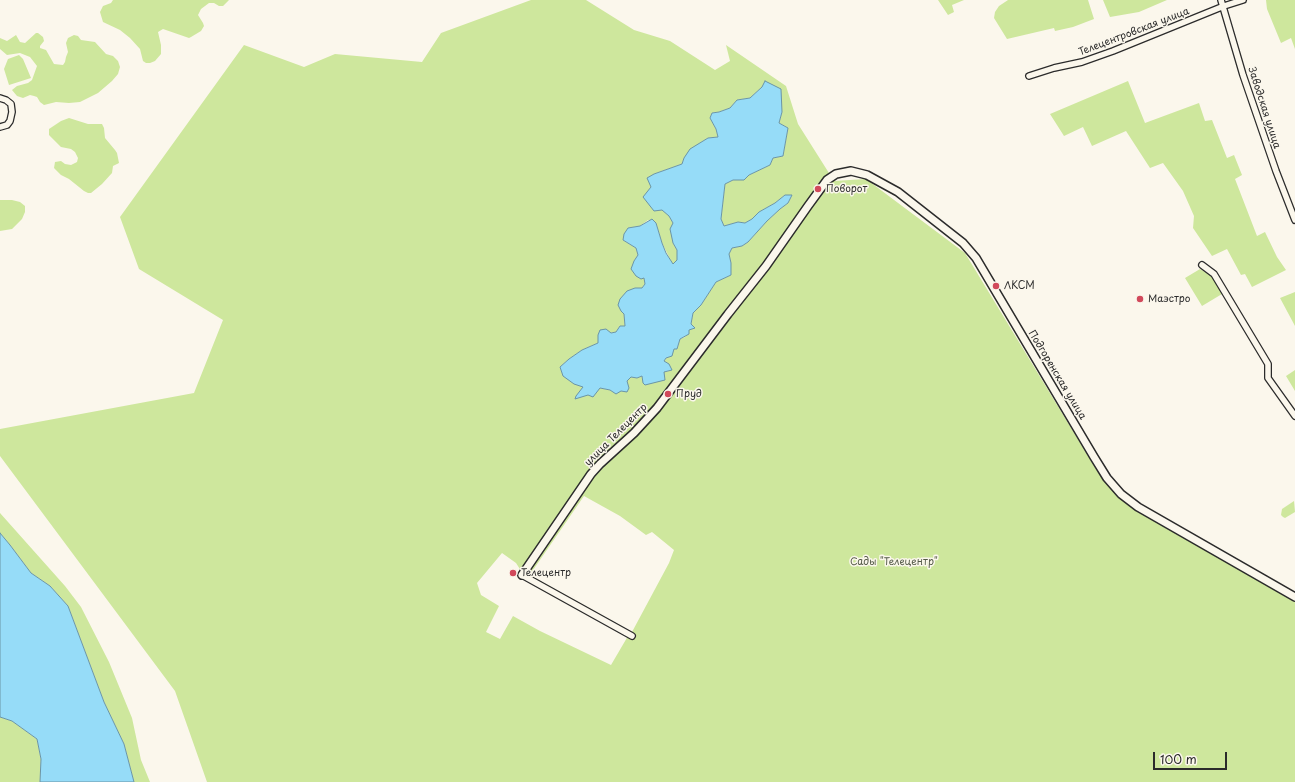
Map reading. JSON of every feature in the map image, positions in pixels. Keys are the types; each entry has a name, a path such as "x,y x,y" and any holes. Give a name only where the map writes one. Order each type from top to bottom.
{"street":[{"name":"Заводская улица","path":"1221,0 1243,75 1295,220"},
{"name":"Телецентровская улица","path":"1029,76 1054,68 1076,64 1113,51 1224,6 1243,0"},
{"path":"0,98 11,104 12,112 10,121 7,125 0,127"},
{"name":"Подгоренская улица","path":"818,193 827,180 836,174 851,171 867,175 898,192 963,243 976,258 1078,431 1107,478 1114,486 1138,508 1295,597"},
{"name":"улица Телецентр","path":"632,636 522,575 591,474 634,433 657,408 766,266 818,193"},
{"path":"1202,265 1214,274 1268,364 1269,379 1295,416"}],"green space":[{"path":"113,0 229,0 223,6 209,3 201,9 198,15 204,26 201,31 189,38 163,29 158,32 161,45 161,54 155,61 146,63 143,61 140,49 130,38 120,30 103,22 100,12 103,6 111,3"},
{"name":"Сады \"Телецентр\"","path":"531,0 586,0 634,30 670,41 715,70 730,61 726,45 786,86 798,124 834,181 866,179 965,253 1099,474 1127,504 1295,601 1295,782 207,782 175,691 0,456 0,429 194,393 223,320 139,269 120,217 244,45 304,67 335,54 422,62 441,33","holes":["762,87 782,112 779,123 788,128 783,156 773,158 770,165 749,175 744,180 733,180 725,184 721,219 724,226 738,222 745,223 785,195 792,195 788,203 767,221 748,242 742,246 732,248 729,254 731,275 716,282 701,305 693,313 691,324 694,327 689,330 685,337 680,339 677,349 674,349 664,361 669,371 664,372 664,376 643,380 642,376 637,378 631,377 616,393 600,388 580,392 583,387 560,367 582,350 598,343 598,335 616,332 620,326 625,326 624,314 621,311 635,288 642,288 645,284 644,277 634,261 638,255 636,248 623,240 628,228 640,226 648,220 656,223 662,243 673,265 677,260 677,250 673,243 673,223 669,216 647,193 651,187 654,174 682,164 684,158 700,143 708,138 718,137 716,129 710,118 712,113 730,108 737,100 750,98","584,496 620,516 646,535 652,532 674,550 669,563 632,632 533,577 531,573","502,553 516,563 527,580 628,636 611,665 540,631 513,616 500,639 486,632 499,606 481,595 477,583"]},
{"path":"938,0 964,0 952,5 954,12 948,15"},
{"path":"1008,0 1088,0 1094,19 1073,27 1055,31 1054,28 1007,39 994,18 995,12 999,6"},
{"path":"1103,0 1167,0 1139,12 1110,17"},
{"path":"1266,0 1295,0 1295,49 1291,38 1281,43 1267,9"},
{"path":"36,33 43,37 44,41 40,48 46,50 54,64 63,65 68,52 66,43 68,38 74,35 78,36 81,40 95,42 106,54 113,56 118,61 120,67 118,74 98,93 80,102 56,102 44,105 37,97 34,96 30,95 23,98 17,96 12,90 17,86 28,83 32,80 37,66 30,57 20,53 7,55 0,49 0,38 7,41 16,35 20,42 25,43"},
{"path":"19,55 23,59 31,78 9,85 4,69 8,59"},
{"path":"1128,81 1145,123 1199,103 1205,121 1212,120 1227,158 1234,155 1242,175 1235,179 1257,236 1265,232 1277,257 1286,270 1252,287 1245,274 1241,275 1227,249 1212,256 1193,228 1194,216 1183,191 1163,163 1150,168 1126,131 1092,146 1083,127 1064,136 1050,114"},
{"path":"69,118 88,124 102,124 105,138 117,153 119,163 113,166 112,173 91,193 84,191 69,179 61,175 54,168 55,162 61,161 65,164 71,165 77,162 78,158 75,152 71,149 61,147 49,135 49,129 61,121"},
{"path":"0,200 12,200 20,202 25,206 25,212 22,219 12,229 0,231"},
{"path":"1200,269 1212,276 1222,294 1202,306 1185,278"},
{"path":"1295,292 1295,326 1280,298"},
{"path":"1295,370 1295,391 1286,376"},
{"path":"1294,501 1295,512 1285,518 1283,517 1281,515 1282,509"},
{"path":"0,513 65,586 81,607 109,662 132,718 141,760 150,782 134,782 124,744 104,702 68,606 50,586 31,573 0,533"},
{"path":"0,717 12,721 37,739 41,759 40,782 0,782"}],"water":[{"path":"765,81 781,89 782,112 779,123 788,128 783,156 773,158 770,165 749,175 744,180 733,180 725,184 721,219 724,226 738,222 745,223 785,195 792,195 788,203 767,221 748,242 742,246 732,248 729,254 731,275 716,282 701,305 693,313 691,324 695,328 689,330 689,334 680,339 677,349 674,349 672,356 666,358 664,361 669,364 672,370 664,372 665,380 645,385 643,383 642,376 637,378 631,377 627,381 629,388 627,392 621,391 616,394 610,390 600,388 593,397 588,395 575,399 583,387 574,384 563,376 560,367 582,350 598,343 598,335 600,330 606,329 611,333 616,332 620,326 625,326 624,314 618,305 620,299 627,291 635,288 642,288 645,284 644,278 641,279 636,276 631,269 638,255 636,248 623,240 624,234 628,228 640,226 652,219 656,223 666,253 673,264 677,260 677,250 673,243 670,229 673,223 669,216 662,210 654,211 643,197 651,187 647,178 682,164 690,149 708,138 718,137 716,129 710,118 712,113 730,108 737,100 750,98 762,87"},
{"path":"0,533 31,573 50,586 68,606 104,702 124,744 134,782 40,782 41,759 37,739 12,721 0,717"}],"place":[{"name":"Поворот","path":"818,189"},
{"name":"ЛКСМ","path":"996,286"},
{"name":"Маэстро","path":"1140,299"},
{"name":"Пруд","path":"668,394"},
{"name":"Телецентр","path":"513,573"}]}
